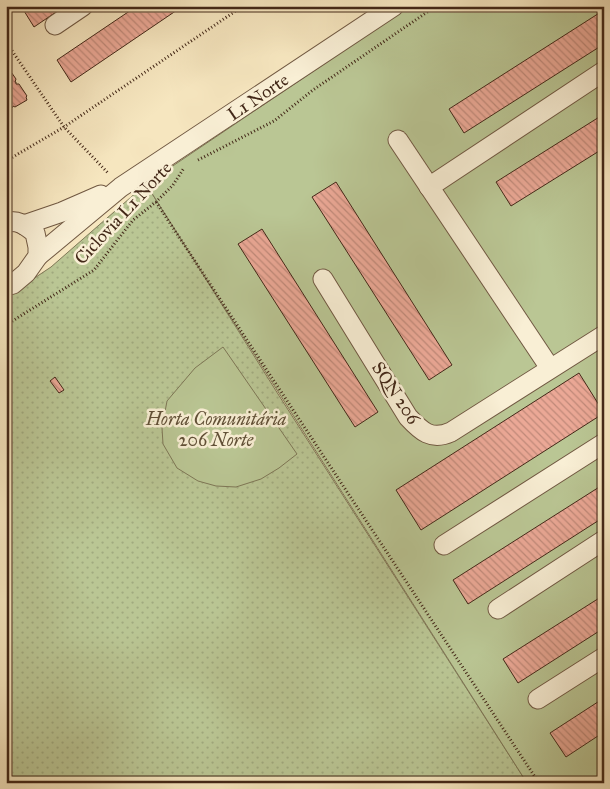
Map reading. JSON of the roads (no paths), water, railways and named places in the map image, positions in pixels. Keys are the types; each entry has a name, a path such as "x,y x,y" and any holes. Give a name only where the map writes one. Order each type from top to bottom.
{"street":[{"path":"55,25 83,6"},
{"name":"L1 Norte","path":"6,286 13,284 26,274 38,256 121,187 394,6"},
{"path":"430,187 604,71"},
{"path":"398,140 550,368"},
{"name":"L1 Norte","path":"13,221 62,212 121,187"},
{"path":"13,221 35,233 38,256"},
{"name":"SQN 206","path":"323,279 408,417 416,426 429,434 442,436 450,432 604,335"},
{"path":"444,545 604,443"},
{"path":"498,609 604,540"},
{"path":"538,698 604,657"}],"park label":[{"name":"Horta Comunitária 206 Norte","path":"216,429"}]}
